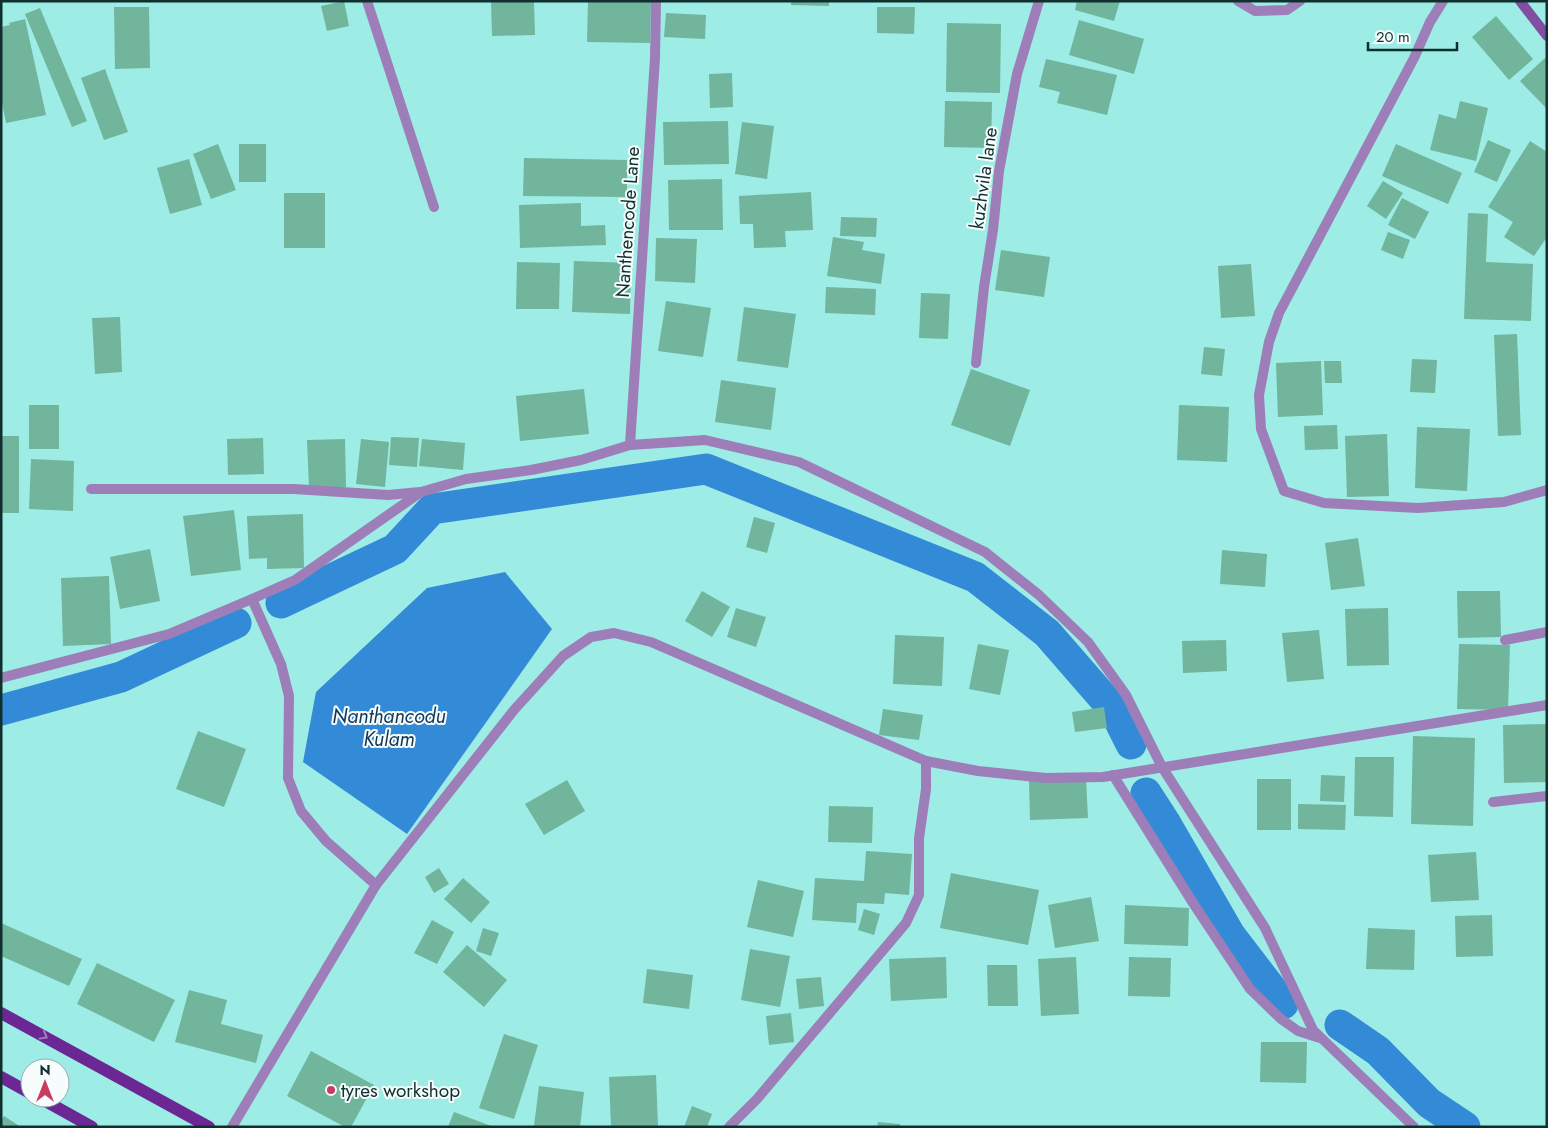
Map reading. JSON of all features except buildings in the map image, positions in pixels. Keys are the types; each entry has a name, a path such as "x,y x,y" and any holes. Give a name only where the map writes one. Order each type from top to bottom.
{"main road":[{"path":"1520,1 1547,36"},
{"path":"1,1013 209,1127"},
{"path":"1,1077 20,1087"},
{"path":"58,1108 92,1127"}],"street":[{"path":"367,1 434,207"},
{"name":"Nanthencode Lane","path":"630,445 655,58 656,1"},
{"name":"kuzhvila lane","path":"976,363 999,171 1017,74 1039,1"},
{"path":"1238,1 1255,11 1287,10 1300,1"},
{"path":"1443,1 1430,22 1414,58 1279,313 1269,342 1259,395 1261,428 1284,491 1324,503 1418,508 1504,502 1547,490"},
{"path":"91,489 294,489 388,495 421,492 466,479 531,470 581,460 630,445 705,440 799,462 985,552 1039,595 1088,642 1126,694 1162,767 1265,928 1314,1030 1414,1127"},
{"path":"1,678 169,634 295,580 421,492"},
{"path":"252,599 281,664 289,696 288,778 301,811 326,841 376,885"},
{"path":"1506,640 1547,632"},
{"path":"232,1127 376,885 514,710 564,656 591,637 614,633 651,642 926,761 978,771 1046,778 1103,776 1547,705"},
{"path":"729,1127 757,1099 906,923 919,895 919,838 926,789 926,761"},
{"path":"1113,774 1193,903 1250,989 1298,1031 1323,1040"},
{"path":"1493,802 1547,796"}],"water":[{"name":"Nanthancodu Kulam","path":"505,572 552,629 407,834 303,762 316,692 427,588"}],"waterway":[{"path":"281,603 395,549 432,509 706,469 975,577 1047,633 1114,710 1131,744"},
{"path":"1,710 121,677 236,623"},
{"path":"1146,793 1230,935 1283,1004"},
{"path":"1340,1025 1378,1051 1429,1103 1465,1127"}],"place":[{"name":"tyres workshop","path":"331,1090"}]}
